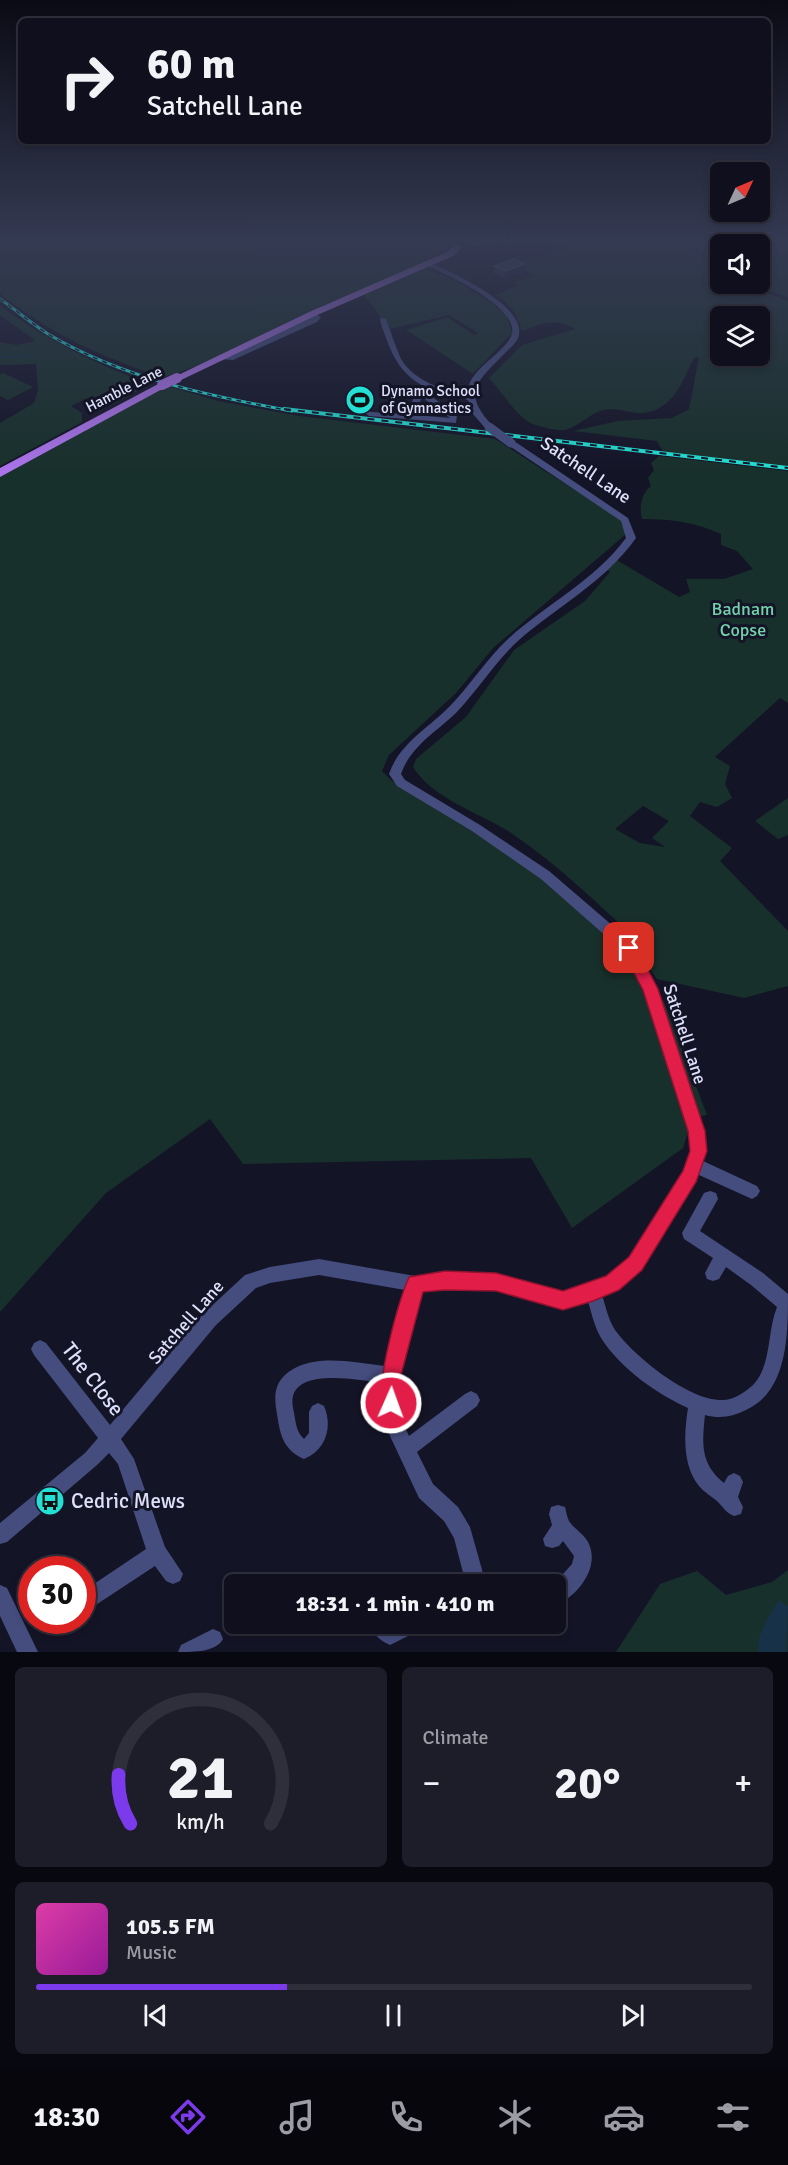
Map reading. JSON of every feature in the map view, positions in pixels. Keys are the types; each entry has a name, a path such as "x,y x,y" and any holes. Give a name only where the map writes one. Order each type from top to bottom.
{"main road":[{"name":"Hamble Lane","path":"0,473 177,378 303,318"}],"street":[{"path":"382,319 398,360 405,369 436,389 471,398 475,379 517,332 513,318"},
{"path":"410,417 419,395 436,389"},
{"path":"364,409 369,414 397,413 410,417 453,421 454,417 423,394"},
{"name":"Satchell Lane","path":"0,1535 91,1459 210,1319 251,1281 319,1266 415,1284 445,1280 496,1282 563,1300 593,1292 612,1283 635,1263 695,1165 699,1151 696,1131 650,989 632,952 545,875 476,828 401,783 395,774 397,766 405,755 460,703 514,640 574,597 622,552 631,538 625,520 489,427 477,414 471,398"},
{"path":"425,419 433,401"},
{"path":"440,420 445,410"},
{"path":"695,1165 752,1191"},
{"path":"593,1292 608,1334 634,1365 698,1404 721,1409 746,1401 765,1385 780,1317 788,1304 757,1279 722,1258 690,1233 710,1199"},
{"path":"713,1273 722,1258"},
{"path":"415,1284 392,1375 391,1403 396,1430 426,1491 451,1514 463,1534 474,1574"},
{"name":"The Close","path":"40,1349 125,1459 157,1553 173,1574"},
{"path":"318,1412 321,1431 315,1444 304,1450 293,1444 288,1432 284,1393 292,1378 302,1372 329,1370 392,1375"},
{"path":"405,1450 471,1400"},
{"path":"698,1404 695,1421 699,1467 706,1480 732,1496"},
{"path":"557,1527 580,1544 583,1559 581,1572 566,1586"},
{"path":"96,1594 157,1553"},
{"path":"0,1595 28,1652"},
{"path":"188,1652 213,1639"}],"green space":[{"path":"4,318 18,318 72,350 150,384 110,406 87,398 71,406 82,413 82,422 0,466 0,423 34,403 38,390 36,364 0,365 0,342 16,345 36,341"},
{"path":"33,318 296,318 222,355 162,377 120,362"},
{"path":"382,318 436,318 390,329"},
{"path":"449,318 474,335 478,333 454,318 508,318 512,333 473,374 406,330"},
{"path":"517,318 710,318 710,366 770,366 770,318 788,318 788,466 663,452 657,441 573,431 618,421 672,418 689,409 699,357 694,358 672,398 654,411 636,413 605,410 565,430 536,425 526,420 489,378 522,345 575,329 568,325 555,323 542,324 522,331"},
{"path":"3,373 33,387 8,400 0,396 0,375"},
{"path":"167,386 218,401 299,416 495,439 623,521 626,534 493,648 456,693 389,755 382,771 392,781 473,828 544,879 627,952 650,989 664,1002 707,1115 692,1118 683,1148 572,1228 531,1158 243,1164 210,1119 106,1193 0,1312 0,475"},
{"name":"Badnam Copse","path":"659,456 788,471 788,703 780,698 715,757 730,766 725,784 732,798 717,807 700,802 690,816 732,848 720,861 788,931 788,986 744,998 657,979 643,960 650,955 644,946 579,887 529,845 498,825 445,797 422,778 413,767 416,759 466,717 514,650 585,601 610,572 604,567 615,559 679,597 690,592 686,579 724,579 753,569 737,551 721,545 721,534 682,522 642,519 642,501 651,486 648,478 654,470 651,463","holes":["643,806 669,821 652,838 665,847 640,843 615,829"]},
{"path":"788,798 788,835 778,839 755,821"},
{"path":"788,1570 788,1652 616,1652 660,1584 697,1571 726,1595 772,1582"}],"water":[{"path":"779,1600 788,1607 786,1652 759,1652 761,1632"}],"waterway":[{"path":"0,357 28,357"}],"railway":[{"path":"25,318 48,334 76,349 136,374 198,392 292,411"},
{"path":"284,409 788,468"}],"place":[{"name":"Dynamo School of Gymnastics","path":"360,400"},
{"name":"Cedric Mews","path":"50,1501"}],"route":[{"path":"391,1403 392,1375 415,1284 445,1280 496,1282 563,1300 593,1292 612,1283 632,1268 690,1176 699,1151 696,1131 650,989 639,963 629,948"}]}
